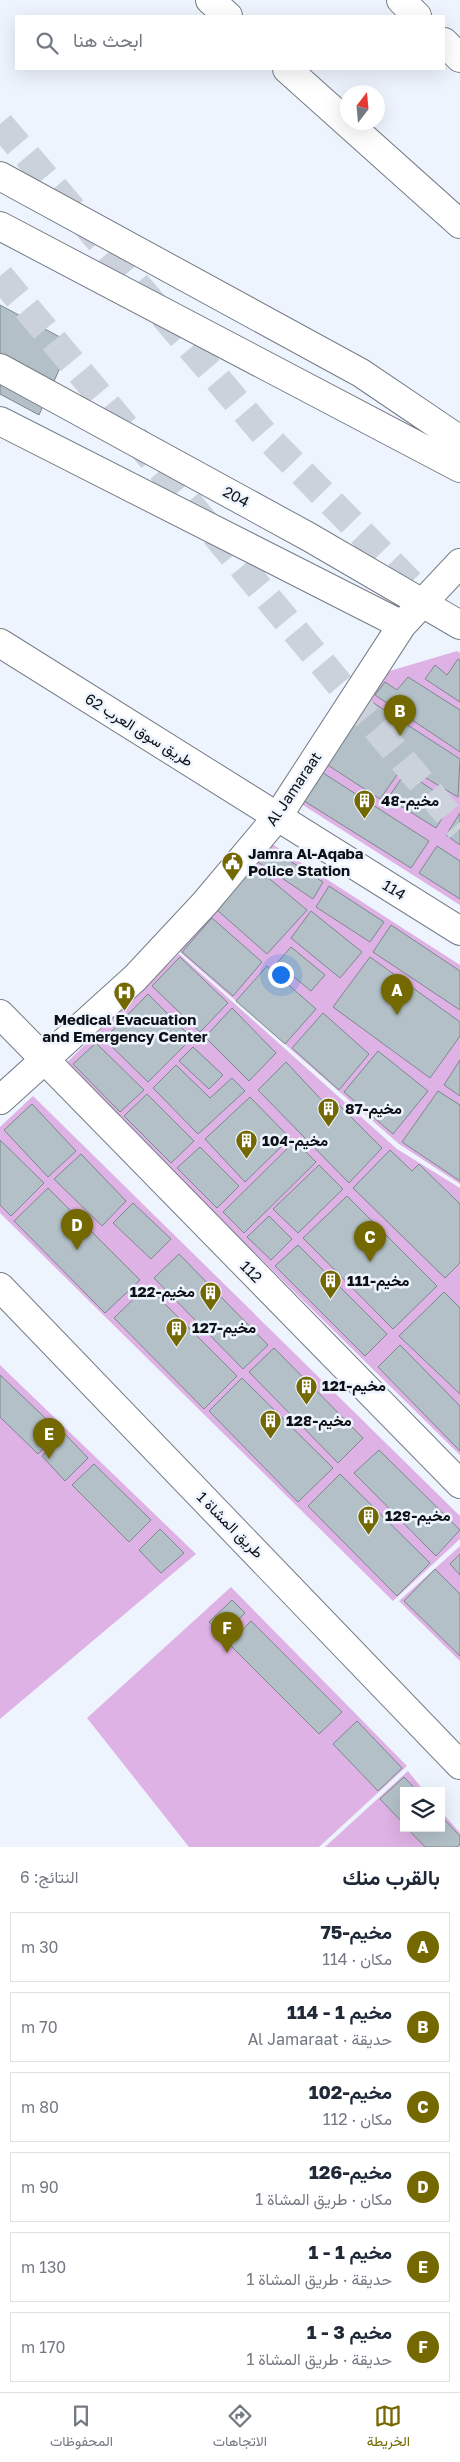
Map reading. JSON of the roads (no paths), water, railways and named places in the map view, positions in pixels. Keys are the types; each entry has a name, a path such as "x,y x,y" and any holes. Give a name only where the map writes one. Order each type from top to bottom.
{"street":[{"path":"210,0 227,15"},
{"path":"401,0 416,15"},
{"path":"445,43 460,58"},
{"path":"288,70 460,224"},
{"path":"0,176 361,373 460,440"},
{"path":"0,226 460,468"},
{"name":"204","path":"0,368 309,537 460,625"},
{"path":"0,421 402,625"},
{"name":"Al Jamaraat","path":"0,1100 135,978 205,904 278,816 402,625 460,564"},
{"name":"طريق سوق العرب 62","path":"0,643 278,816"},
{"name":"114","path":"278,816 460,931"},
{"name":"112","path":"0,1014 460,1484"},
{"name":"طريق المشاة 1","path":"0,1287 460,1765"}],"tunnel":[{"path":"0,124 266,436 429,602"},
{"path":"0,276 460,829"}],"place":[{"name":"مخيم 1 - 114","path":"400,736"},
{"name":"مخيم-48","path":"365,820"},
{"name":"Jamra Al-Aqaba Police Station","path":"232,882"},
{"name":"Medical Evacuation and Emergency Center","path":"125,1011"},
{"name":"مخيم-75","path":"397,1015"},
{"name":"مخيم-87","path":"329,1128"},
{"name":"مخيم-104","path":"246,1160"},
{"name":"مخيم-126","path":"77,1250"},
{"name":"مخيم-102","path":"370,1262"},
{"name":"مخيم-111","path":"331,1300"},
{"name":"مخيم-122","path":"211,1311"},
{"name":"مخيم-127","path":"176,1347"},
{"name":"مخيم-121","path":"306,1405"},
{"name":"مخيم-128","path":"270,1440"},
{"name":"مخيم 1 - 1","path":"49,1459"},
{"name":"مخيم-129","path":"369,1535"},
{"name":"مخيم 3 - 1","path":"227,1653"}]}
